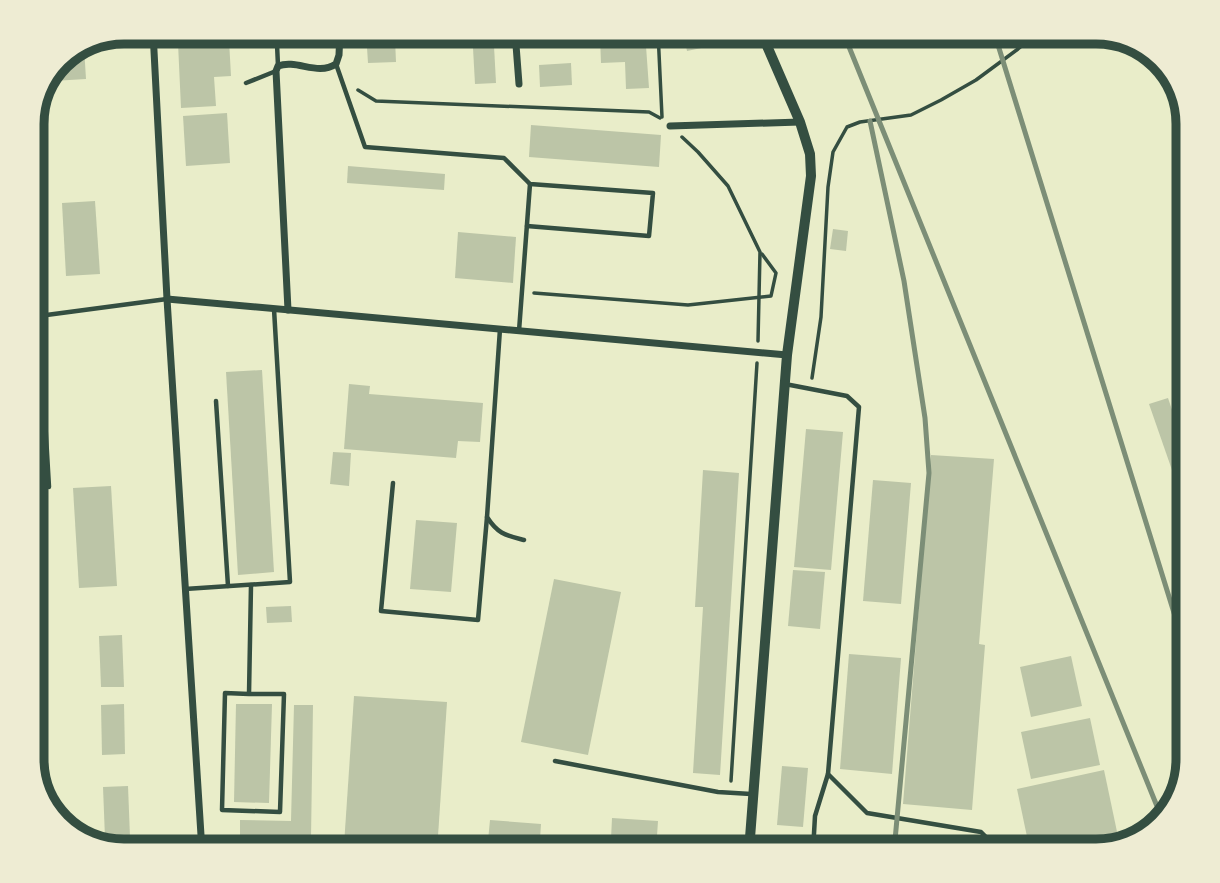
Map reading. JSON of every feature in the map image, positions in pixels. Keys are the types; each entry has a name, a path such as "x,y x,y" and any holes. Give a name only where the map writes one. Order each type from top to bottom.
{"street":[{"path":"154,44 201,839"},
{"path":"288,310 277,69 285,64 329,68 336,64 339,44"},
{"path":"516,44 519,84"},
{"path":"750,839 787,355 811,176 810,154 800,122 766,44"},
{"path":"670,126 800,122"},
{"path":"167,299 787,355"}],"lane":[{"path":"246,83 277,69 277,44"},
{"path":"336,64 365,147 504,158 530,184 653,193 649,236 527,226"},
{"path":"519,331 530,184"},
{"path":"44,315 167,299"},
{"path":"185,589 290,582 274,309"},
{"path":"393,483 381,611 478,620 499,329"},
{"path":"785,384 847,396 859,407 828,774 816,816 814,839"},
{"path":"216,401 228,586"},
{"path":"44,402 49,487"},
{"path":"487,517 495,529 510,537 524,540"},
{"path":"249,694 251,585"},
{"path":"225,693 249,694 284,694 280,812 222,810 225,693"},
{"path":"555,761 719,792 753,794"},
{"path":"828,774 867,813 981,832 988,839"}],"path":[{"path":"340,75 376,102 649,112 662,119 659,44"},
{"path":"811,389 821,317 828,187 833,152 847,127 860,122 911,114 941,100 976,80 1024,44"},
{"path":"522,292 688,305 771,296 776,273 760,252 728,186 670,126"},
{"path":"731,793 758,352 760,252"}],"building":[{"path":"178,44 229,44 231,76 214,77 216,106 181,108"},
{"path":"367,44 395,44 396,62 368,63"},
{"path":"600,44 646,46 649,88 626,89 625,62 601,63"},
{"path":"686,44 711,44 711,46 687,51"},
{"path":"494,46 496,83 475,84 473,48"},
{"path":"84,54 86,79 56,81 67,67"},
{"path":"571,63 572,85 540,87 539,65"},
{"path":"227,113 230,163 186,166 183,116"},
{"path":"531,125 661,135 659,167 529,157"},
{"path":"348,166 445,174 444,190 347,183"},
{"path":"95,201 100,274 66,276 62,203"},
{"path":"833,229 848,231 846,251 830,249"},
{"path":"458,232 516,237 513,283 455,278"},
{"path":"262,370 274,572 238,575 226,372"},
{"path":"349,384 370,386 369,394 483,403 480,442 458,441 456,458 344,449"},
{"path":"1168,398 1176,422 1176,482 1149,404"},
{"path":"806,429 843,432 831,570 794,567"},
{"path":"333,452 351,453 349,486 330,484"},
{"path":"931,455 994,459 979,644 985,645 972,810 903,804"},
{"path":"703,470 739,473 720,775 693,773 703,607 695,607"},
{"path":"873,480 911,483 901,604 863,601"},
{"path":"111,486 117,586 79,588 73,488"},
{"path":"416,520 457,523 451,592 410,589"},
{"path":"793,570 825,572 820,629 788,626"},
{"path":"554,579 621,592 588,755 521,742"},
{"path":"291,606 292,622 267,623 266,607"},
{"path":"122,635 124,687 101,687 99,636"},
{"path":"849,654 901,658 892,774 840,769"},
{"path":"1071,656 1082,706 1031,717 1020,667"},
{"path":"354,696 447,702 438,839 344,839"},
{"path":"124,704 125,754 102,755 101,705"},
{"path":"236,704 272,704 269,803 234,802"},
{"path":"294,705 313,705 311,838 240,837 240,820 291,821"},
{"path":"1090,718 1100,765 1031,779 1021,732"},
{"path":"782,766 808,768 803,827 777,825"},
{"path":"1104,770 1118,836 1097,839 1027,839 1017,789"},
{"path":"128,786 130,837 105,837 103,787"},
{"path":"612,818 658,821 657,839 611,839"},
{"path":"490,820 541,824 540,839 488,839"},
{"path":"779,835 798,836 798,839 778,839"},
{"path":"836,836 874,839 836,839"},
{"path":"937,836 968,839 937,839"}],"railway":[{"path":"848,44 1158,810"},
{"path":"998,44 1176,619"},
{"path":"870,121 904,281 925,418 929,473 895,839"}]}
